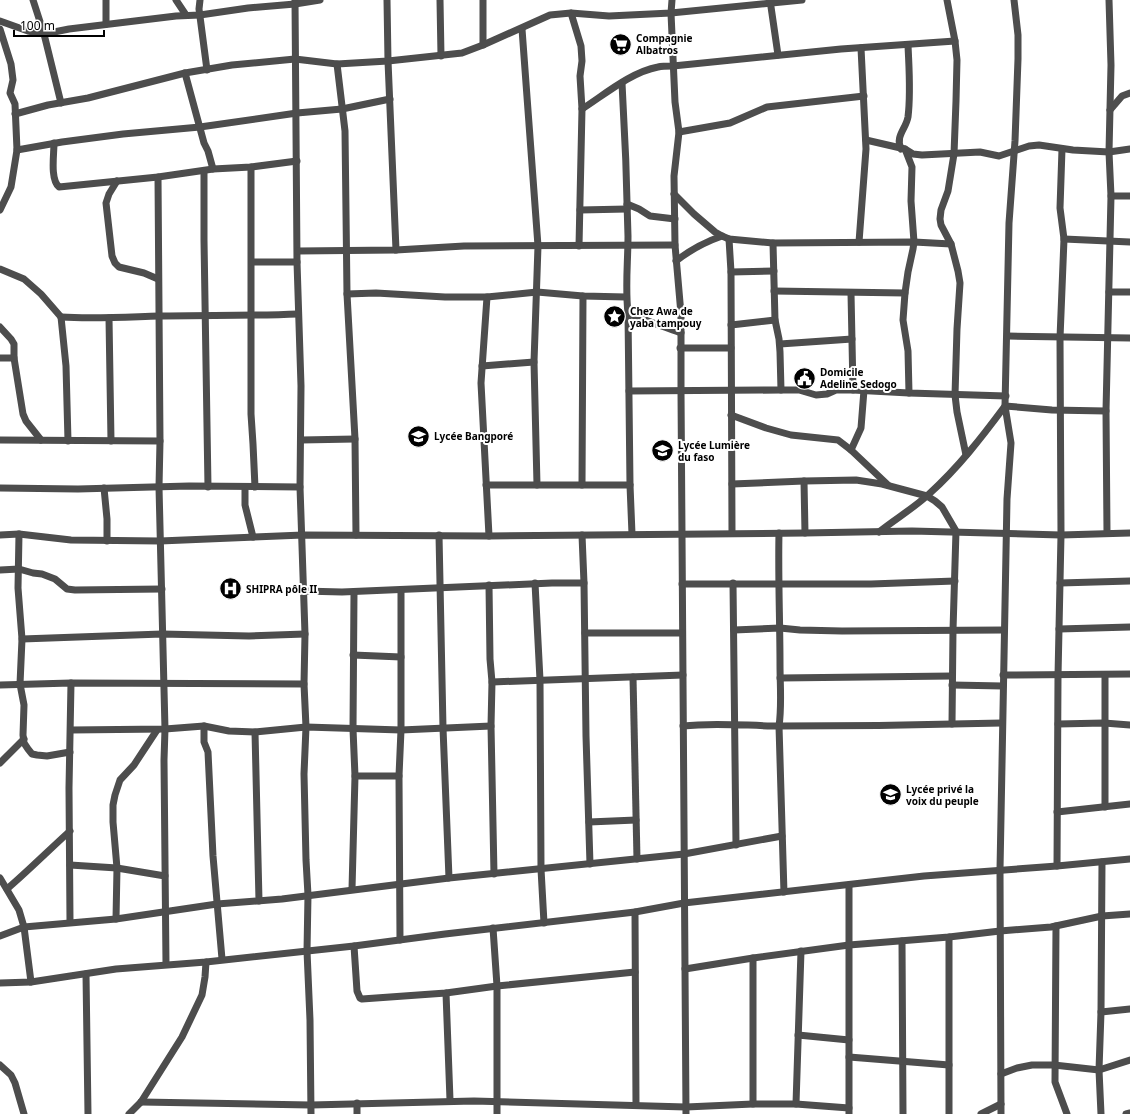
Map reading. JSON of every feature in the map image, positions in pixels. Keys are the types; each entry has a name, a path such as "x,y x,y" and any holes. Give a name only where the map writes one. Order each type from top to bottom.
{"street":[{"path":"33,0 44,34 61,103"},
{"path":"106,0 106,24"},
{"path":"176,0 186,15"},
{"path":"200,0 200,15 207,70"},
{"path":"0,21 28,31 44,34 106,24 186,15 200,15 320,0"},
{"path":"387,0 396,250"},
{"path":"440,0 441,56"},
{"path":"483,0 483,45"},
{"path":"672,0 673,66 675,102 679,132 674,176 674,194 675,245 681,314 680,348 686,1110"},
{"path":"15,114 88,98 185,73 232,65 295,59 336,64 388,61 462,53 550,15 571,12 609,16 671,13 731,4 802,0"},
{"path":"947,0 957,60 954,154 948,191 941,210 940,218 941,225 951,244 960,283 955,395 966,455"},
{"path":"1001,1114 1000,870 1006,533 1010,443 1005,406 1008,336 1009,223 1018,59 1018,35 1014,0"},
{"path":"1106,533 1106,411 1111,196 1109,152 1109,0"},
{"path":"296,2 295,59 301,440 300,487 303,535 305,634 304,684 306,727 304,782 308,895 307,951 310,1020 311,1114"},
{"path":"770,2 778,55"},
{"path":"571,12 581,46 582,109 579,246"},
{"path":"522,28 538,246 534,362 537,485"},
{"path":"0,29 11,64 13,80 10,93 15,104 17,150 11,187 0,210"},
{"path":"582,109 622,83 644,71 658,66 673,66 778,55 955,41"},
{"path":"908,45 908,110 906,123 898,139 912,168 911,201 914,249 904,293 903,320 908,351 909,393"},
{"path":"859,242 866,149 861,48"},
{"path":"336,64 346,145 347,294 355,440 356,535"},
{"path":"185,73 213,169"},
{"path":"622,83 628,245 626,297 628,313 632,534"},
{"path":"1110,110 1122,96 1130,93"},
{"path":"679,132 730,123 767,107 864,96"},
{"path":"17,150 54,143 123,134 200,127 297,113 342,109 390,99"},
{"path":"866,140 918,154 980,152 999,156 1030,146 1109,152 1130,149"},
{"path":"54,143 53,178 59,186 158,177 213,169 251,167 297,161"},
{"path":"1057,866 1058,676 1061,535 1060,338 1064,239 1060,208 1062,149"},
{"path":"251,167 251,414 255,487"},
{"path":"204,171 208,487"},
{"path":"158,177 159,487 163,683 161,730 166,964"},
{"path":"117,181 106,198 112,256 115,263 120,267 144,273 158,279"},
{"path":"674,194 694,214 726,238 731,272 730,348 732,533"},
{"path":"1111,196 1130,196"},
{"path":"580,210 627,206 639,209 650,216 675,219"},
{"path":"676,261 706,242 726,238 773,243 914,242 951,244"},
{"path":"1064,239 1130,242"},
{"path":"773,243 775,320 780,344 781,390"},
{"path":"298,251 396,250 464,246 675,245"},
{"path":"252,262 297,262"},
{"path":"0,269 24,279 41,294 61,317 66,366 68,441"},
{"path":"731,272 774,272"},
{"path":"774,291 904,293"},
{"path":"347,294 376,293 445,297 487,297 537,292 583,296 626,297"},
{"path":"1109,292 1130,292"},
{"path":"851,293 852,390"},
{"path":"582,485 583,296"},
{"path":"487,297 481,383 489,536"},
{"path":"628,313 643,320 681,332"},
{"path":"61,317 109,318 298,314"},
{"path":"109,318 111,440"},
{"path":"731,325 775,320"},
{"path":"0,327 13,342 14,358 23,414 26,421 41,440"},
{"path":"1008,336 1130,338"},
{"path":"780,344 852,339"},
{"path":"680,348 730,348"},
{"path":"0,358 14,358"},
{"path":"482,366 534,362"},
{"path":"629,391 799,390 816,395 827,394 836,390 864,390 1006,396"},
{"path":"851,450 861,428 864,390"},
{"path":"1005,406 1061,410 1106,411"},
{"path":"879,532 927,496 966,455 1005,406"},
{"path":"731,415 780,433 802,437 838,440 851,450 888,485"},
{"path":"0,440 160,441"},
{"path":"301,440 355,440"},
{"path":"732,484 856,480 888,485 927,496 936,501 942,508 956,532 952,724"},
{"path":"804,481 805,533"},
{"path":"486,485 630,485"},
{"path":"245,487 245,504 254,536"},
{"path":"0,488 300,487"},
{"path":"104,488 107,519 107,541"},
{"path":"0,535 19,534 71,540 160,541 303,535 489,536 805,533 857,531 879,532 912,530 1061,535 1130,533"},
{"path":"779,533 779,726 784,892"},
{"path":"19,534 18,588 22,639 20,684 24,705 24,739 28,750 32,754 47,756 70,752"},
{"path":"439,535 443,728 449,878"},
{"path":"582,535 590,864"},
{"path":"0,570 19,569 50,576 67,589 75,590 162,589"},
{"path":"682,584 871,584 954,581"},
{"path":"1060,583 1130,581"},
{"path":"303,591 354,592 535,583 584,583"},
{"path":"535,583 540,680 541,869 544,923"},
{"path":"733,583 736,845"},
{"path":"489,586 490,659 492,682 491,726 494,874"},
{"path":"400,940 401,883 399,776 401,730 401,590"},
{"path":"352,889 355,776 353,729 354,592"},
{"path":"1059,629 1130,627"},
{"path":"734,630 780,628 814,630 1004,630"},
{"path":"585,633 682,633"},
{"path":"22,639 162,634 249,636 305,634"},
{"path":"353,655 401,657"},
{"path":"1003,675 1058,676 1130,674"},
{"path":"492,682 683,675"},
{"path":"1105,675 1105,807"},
{"path":"780,678 952,676"},
{"path":"633,677 637,859"},
{"path":"0,685 71,683 304,684"},
{"path":"70,922 71,683"},
{"path":"952,685 1003,686"},
{"path":"683,726 734,724 779,726 1002,723"},
{"path":"1058,724 1104,723 1130,725"},
{"path":"71,730 161,730 204,726 229,731 255,732 306,727 401,730 491,726"},
{"path":"204,726 204,742 208,752 217,904 222,959"},
{"path":"116,919 117,868 113,822 113,805 115,795 120,780 134,765 161,730"},
{"path":"255,732 259,901"},
{"path":"0,764 24,739"},
{"path":"355,776 399,776"},
{"path":"1057,812 1130,804"},
{"path":"589,822 636,820"},
{"path":"7,889 70,831"},
{"path":"0,936 24,927 116,919 217,904 259,901 401,883 684,854 782,836"},
{"path":"0,983 31,982 116,969 206,962 222,959 354,946 493,928 636,912 684,904 924,876 1057,866 1130,858"},
{"path":"1101,1114 1099,1070 1102,1012 1102,862"},
{"path":"70,865 117,868 165,876"},
{"path":"0,878 19,910 24,927 31,982"},
{"path":"142,1102 311,1105 450,1100 636,1105 686,1110 753,1104 796,1104 849,1111 849,885"},
{"path":"636,912 636,1105"},
{"path":"685,970 801,951 849,945 949,937 1000,931 1038,929 1102,916 1130,914"},
{"path":"1056,926 1054,1065 1055,1082 1067,1114"},
{"path":"493,928 497,986 497,1114"},
{"path":"949,937 949,1114"},
{"path":"902,941 903,1114"},
{"path":"354,946 357,991 360,998 375,999 446,993 497,986 635,972"},
{"path":"796,1104 801,951"},
{"path":"753,958 753,1104"},
{"path":"129,1114 142,1102 182,1037 199,1003 204,988 206,962"},
{"path":"86,974 88,1114"},
{"path":"446,993 450,1100"},
{"path":"1102,1012 1130,1009"},
{"path":"798,1035 849,1040"},
{"path":"849,1057 949,1064"},
{"path":"1001,1074 1024,1066 1054,1065 1099,1070 1130,1060"},
{"path":"0,1065 11,1075 15,1083 24,1114"},
{"path":"357,1103 357,1114"},
{"path":"981,1114 1001,1104"},
{"path":"1126,1114 1130,1113"}],"place":[{"name":"Compagnie Albatros","path":"621,44"},
{"name":"Chez Awa de yaba tampouy","path":"615,317"},
{"name":"Domicile Adeline Sedogo","path":"805,378"},
{"name":"Lycée Bangporé","path":"418,436"},
{"name":"Lycée Lumière du faso","path":"662,451"},
{"name":"SHIPRA pôle II","path":"231,589"},
{"name":"Lycée privé la voix du peuple","path":"890,795"}]}
